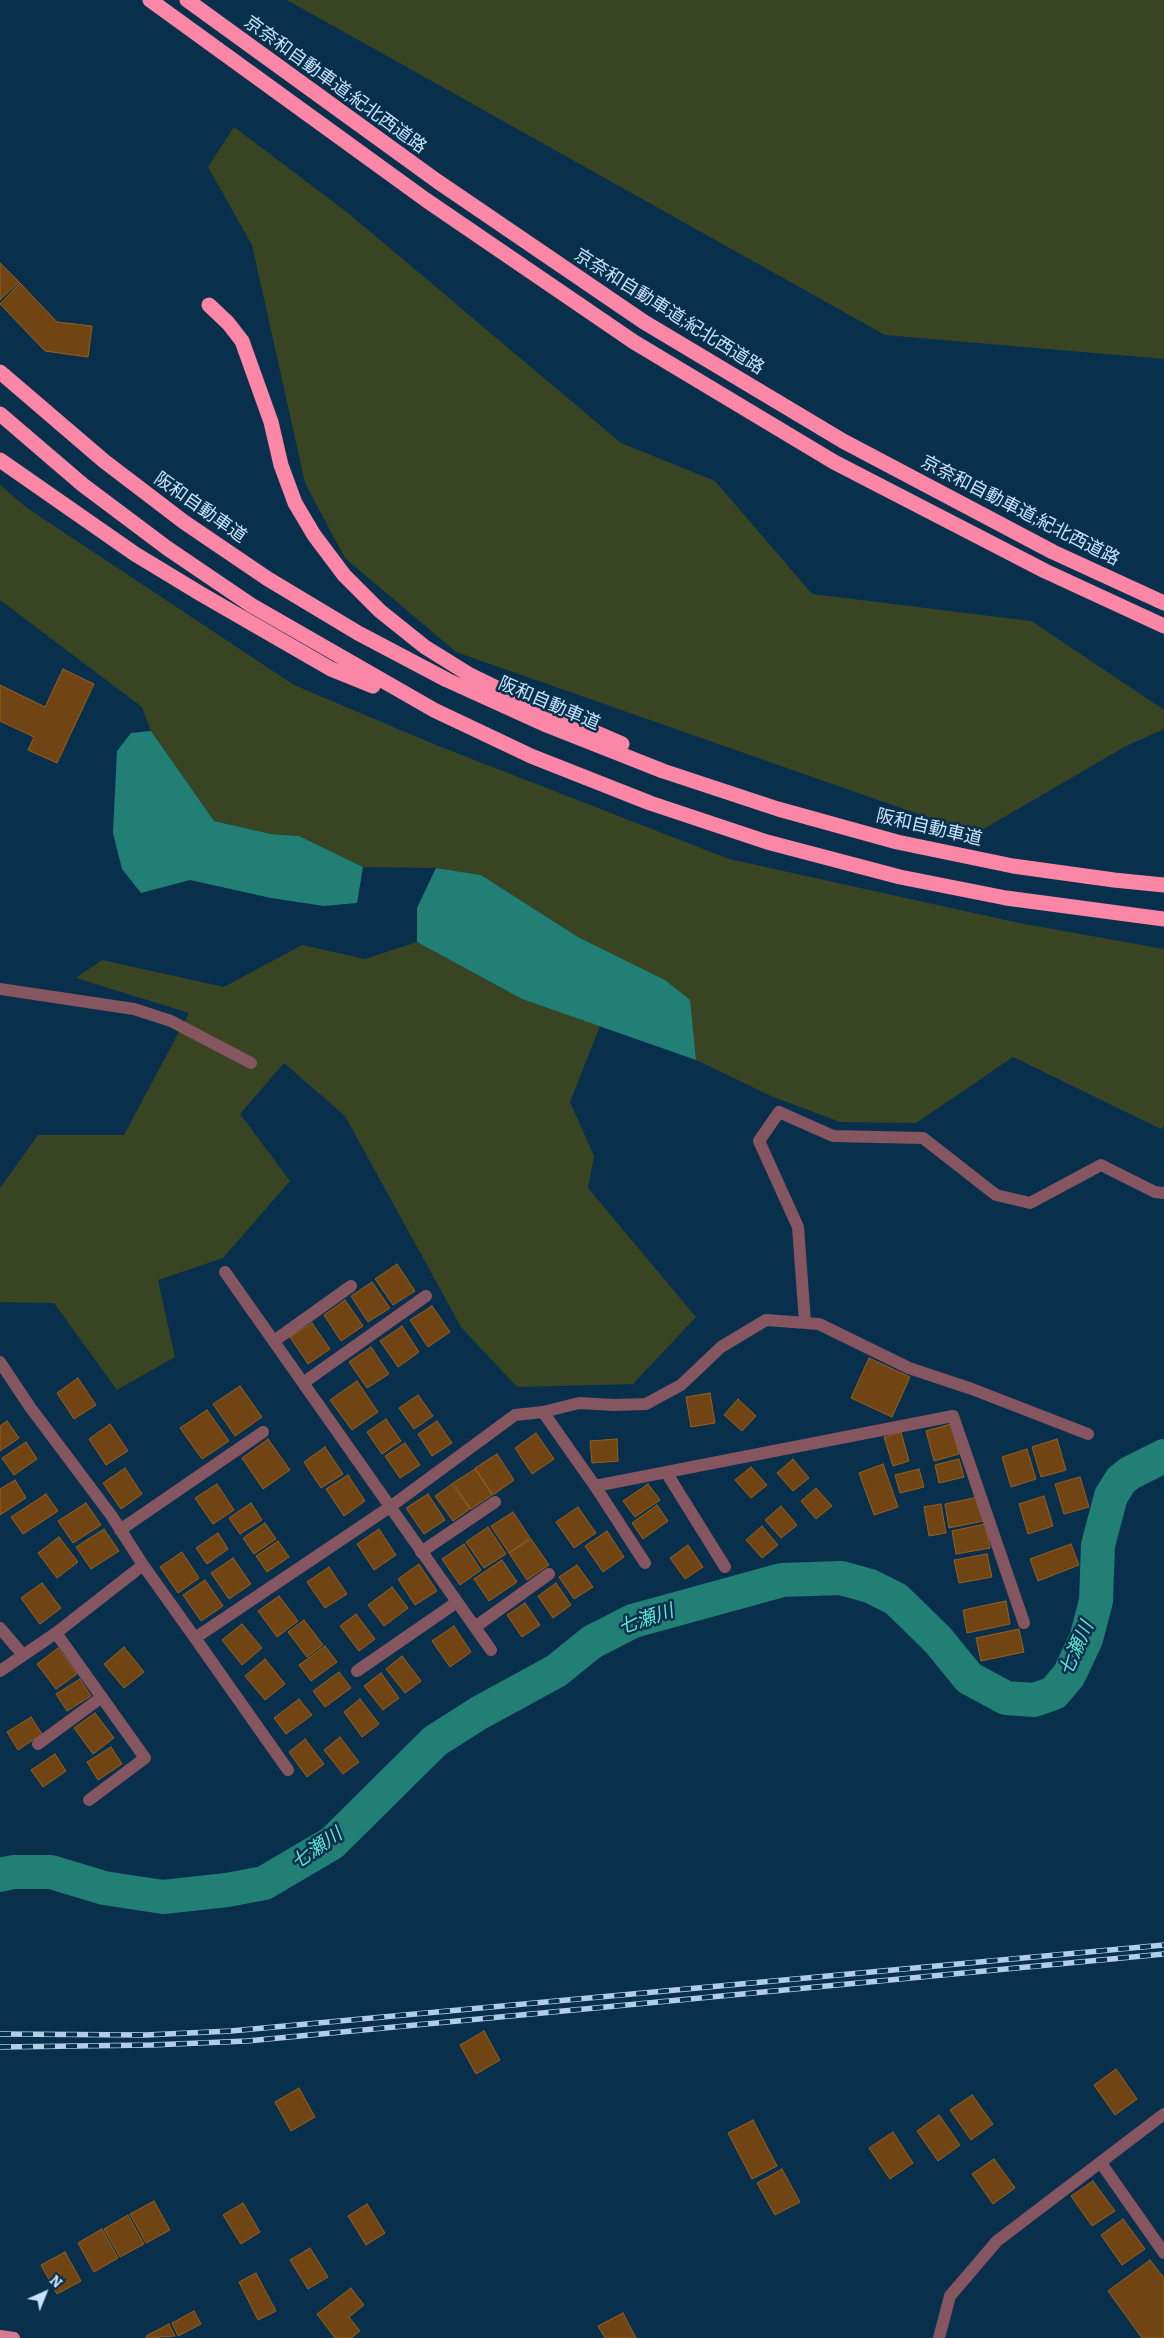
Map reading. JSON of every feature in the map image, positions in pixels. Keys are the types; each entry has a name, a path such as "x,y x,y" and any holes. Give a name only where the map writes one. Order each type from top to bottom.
{"highway":[{"path":"150,0 426,200 634,342 834,462 1045,571 1164,626"},
{"name":"京奈和自動車道;紀北西道路","path":"187,0 436,181 644,322 843,441 1053,552 1164,603"},
{"path":"209,305 242,341 272,422 282,465 295,503 314,535 344,575 380,611 425,647 470,675 534,706 663,761 897,842"},
{"name":"阪和自動車道","path":"0,372 104,461 184,522 268,579 358,633 415,663 544,724 663,771 778,809 897,842 1012,866 1164,885"},
{"path":"0,414 83,485 167,548 244,600 342,659 434,710"},
{"path":"0,460 135,554 268,634 331,668 434,710 531,756 650,803 767,842 900,877 1006,898 1164,919"}],"main road":[{"path":"0,2336 14,2338"}],"street":[{"path":"0,989 134,1009 171,1021 251,1063"},
{"path":"805,1322 798,1227 760,1142 779,1112 833,1136 923,1138 996,1195 1030,1203 1102,1164 1155,1192 1164,1194"},
{"path":"225,1272 491,1650"},
{"path":"274,1341 351,1286"},
{"path":"302,1383 426,1296"},
{"path":"195,1638 390,1508 515,1415 543,1412 578,1403 646,1404 681,1385 721,1347 766,1320 819,1324 910,1368 972,1389 1088,1434"},
{"path":"0,1362 288,1770"},
{"path":"543,1412 595,1486 645,1563"},
{"path":"595,1486 953,1416 1024,1624"},
{"path":"120,1530 263,1432"},
{"path":"666,1472 725,1567"},
{"path":"421,1552 495,1502"},
{"path":"0,1671 56,1633 143,1565"},
{"path":"475,1627 549,1574"},
{"path":"357,1671 457,1602"},
{"path":"0,1628 23,1655"},
{"path":"56,1633 146,1758 89,1800"},
{"path":"38,1744 102,1697"},
{"path":"939,2338 950,2296 997,2241 1026,2217 1101,2163 1164,2114"},
{"path":"1101,2163 1164,2253"}],"shaded area":[{"path":"287,0 1164,0 1164,359 885,335"},
{"path":"234,127 348,213 621,443 715,481 812,594 1031,621 1164,710 1164,729 1126,746 975,834 456,652 345,558 305,483 252,245 208,167"},
{"path":"0,485 27,508 294,685 436,745 729,859 1019,923 1164,949 1164,1126 1161,1129 1013,1057 916,1123 840,1122 771,1096 696,1060 689,1000 665,980 578,937 481,875 436,868 363,867 299,836 271,834 214,821 151,731 142,707 0,600"},
{"path":"151,731 214,821 271,834 299,836 363,867 357,903 324,906 271,898 190,880 141,893 122,869 113,833 117,751 131,733"},
{"path":"436,868 481,875 578,937 665,980 690,1000 696,1060 522,999 417,942 417,908"},
{"path":"417,942 522,999 600,1026 570,1102 594,1156 588,1188 696,1317 633,1384 517,1387 461,1327 345,1116 284,1063 240,1114 290,1181 223,1258 158,1280 175,1357 117,1390 54,1303 0,1302 0,1188 38,1135 124,1135 189,1013 76,978 102,960 224,987 302,945 365,959"}],"building":[{"path":"0,263 19,282 0,300"},
{"path":"20,283 57,322 92,326 88,357 45,351 0,304"},
{"path":"63,669 94,684 57,763 28,750 34,737 0,721 0,685 45,707"},
{"path":"397,1264 415,1291 393,1305 375,1279"},
{"path":"372,1282 390,1308 368,1322 351,1296"},
{"path":"345,1300 363,1326 341,1341 324,1315"},
{"path":"432,1306 450,1332 428,1347 410,1320"},
{"path":"312,1323 330,1349 308,1364 290,1337"},
{"path":"402,1326 419,1352 398,1367 380,1341"},
{"path":"371,1347 389,1374 367,1388 349,1362"},
{"path":"869,1358 910,1377 892,1417 851,1398"},
{"path":"78,1378 96,1405 74,1419 57,1393"},
{"path":"357,1381 378,1412 352,1430 330,1400"},
{"path":"240,1386 262,1417 235,1436 213,1404"},
{"path":"710,1393 715,1423 691,1427 686,1397"},
{"path":"418,1395 433,1416 414,1429 399,1408"},
{"path":"738,1399 756,1416 742,1431 724,1415"},
{"path":"207,1410 229,1441 202,1459 180,1428"},
{"path":"386,1419 401,1441 382,1454 367,1432"},
{"path":"7,1421 19,1438 0,1451 0,1426"},
{"path":"437,1421 452,1443 432,1456 418,1434"},
{"path":"110,1424 128,1451 106,1465 89,1439"},
{"path":"951,1424 959,1454 934,1461 926,1431"},
{"path":"901,1432 909,1461 893,1466 884,1437"},
{"path":"536,1433 554,1459 532,1474 515,1448"},
{"path":"268,1439 290,1470 263,1489 242,1458"},
{"path":"617,1439 618,1461 592,1463 590,1441"},
{"path":"1057,1439 1066,1470 1041,1477 1032,1447"},
{"path":"26,1442 37,1459 14,1475 2,1458"},
{"path":"405,1443 420,1465 400,1478 385,1456"},
{"path":"325,1447 343,1474 321,1488 304,1462"},
{"path":"1027,1449 1036,1479 1011,1487 1002,1457"},
{"path":"497,1454 514,1480 493,1495 475,1468"},
{"path":"793,1459 809,1478 793,1491 777,1473"},
{"path":"959,1459 964,1477 939,1483 935,1465"},
{"path":"883,1464 898,1507 874,1515 859,1473"},
{"path":"751,1467 767,1485 751,1498 735,1480"},
{"path":"125,1468 142,1494 121,1509 103,1483"},
{"path":"475,1469 492,1495 471,1509 453,1483"},
{"path":"919,1469 924,1487 900,1493 895,1475"},
{"path":"348,1475 365,1501 344,1516 326,1489"},
{"path":"1080,1477 1089,1507 1064,1514 1055,1484"},
{"path":"15,1480 26,1498 0,1515 0,1489"},
{"path":"217,1484 234,1510 213,1524 195,1498"},
{"path":"452,1484 470,1509 453,1521 435,1496"},
{"path":"648,1484 660,1500 635,1517 623,1501"},
{"path":"816,1488 832,1506 816,1519 801,1501"},
{"path":"46,1494 58,1511 23,1534 11,1517"},
{"path":"428,1494 445,1520 424,1534 406,1508"},
{"path":"1044,1496 1053,1526 1028,1534 1019,1504"},
{"path":"978,1497 983,1521 949,1528 945,1504"},
{"path":"86,1503 101,1525 73,1543 58,1521"},
{"path":"251,1503 262,1520 240,1534 229,1518"},
{"path":"941,1504 946,1533 929,1536 924,1507"},
{"path":"657,1505 668,1521 643,1539 632,1523"},
{"path":"781,1506 797,1525 781,1538 765,1520"},
{"path":"578,1507 596,1533 574,1548 556,1522"},
{"path":"513,1512 530,1538 509,1553 491,1526"},
{"path":"265,1523 276,1539 254,1554 243,1538"},
{"path":"985,1524 990,1548 956,1554 952,1531"},
{"path":"762,1526 778,1545 762,1558 746,1540"},
{"path":"488,1527 506,1554 484,1568 466,1542"},
{"path":"104,1529 119,1551 91,1569 76,1547"},
{"path":"379,1529 396,1555 374,1570 357,1544"},
{"path":"607,1531 624,1557 603,1572 585,1546"},
{"path":"218,1533 228,1549 207,1564 196,1548"},
{"path":"59,1537 78,1562 57,1578 38,1553"},
{"path":"531,1539 549,1565 527,1580 509,1553"},
{"path":"278,1541 289,1557 267,1572 256,1556"},
{"path":"464,1544 481,1570 460,1585 442,1559"},
{"path":"1071,1544 1079,1565 1038,1581 1030,1559"},
{"path":"688,1545 703,1567 685,1579 670,1558"},
{"path":"182,1552 199,1578 178,1593 160,1567"},
{"path":"987,1554 992,1577 959,1583 954,1560"},
{"path":"233,1558 251,1584 229,1599 211,1573"},
{"path":"502,1560 517,1582 489,1601 474,1579"},
{"path":"419,1564 437,1591 415,1605 398,1579"},
{"path":"577,1565 593,1587 574,1599 559,1577"},
{"path":"329,1567 347,1594 325,1608 307,1582"},
{"path":"205,1580 223,1606 201,1621 183,1595"},
{"path":"42,1583 61,1608 40,1624 21,1598"},
{"path":"556,1583 571,1605 553,1618 538,1596"},
{"path":"392,1587 408,1608 384,1626 368,1605"},
{"path":"279,1596 298,1621 277,1637 258,1611"},
{"path":"1006,1601 1010,1624 967,1633 963,1610"},
{"path":"525,1603 540,1625 522,1637 507,1615"},
{"path":"356,1614 375,1639 359,1651 340,1626"},
{"path":"304,1620 323,1645 307,1657 288,1632"},
{"path":"242,1624 262,1648 242,1665 222,1640"},
{"path":"454,1626 471,1652 450,1667 432,1641"},
{"path":"1019,1629 1024,1652 981,1661 976,1638"},
{"path":"325,1646 337,1662 311,1681 299,1665"},
{"path":"124,1647 144,1672 124,1688 104,1664"},
{"path":"58,1648 77,1674 56,1689 37,1664"},
{"path":"402,1656 421,1681 405,1693 386,1669"},
{"path":"265,1659 285,1684 265,1700 245,1676"},
{"path":"339,1672 351,1688 325,1707 313,1691"},
{"path":"381,1673 399,1698 383,1710 364,1686"},
{"path":"80,1679 91,1696 67,1711 56,1694"},
{"path":"299,1699 312,1715 286,1734 274,1718"},
{"path":"360,1699 379,1724 362,1737 344,1712"},
{"path":"95,1713 114,1738 93,1754 74,1728"},
{"path":"31,1717 42,1734 18,1750 7,1732"},
{"path":"340,1737 359,1762 343,1774 324,1750"},
{"path":"305,1739 324,1764 307,1777 289,1752"},
{"path":"111,1747 122,1764 98,1780 87,1762"},
{"path":"55,1754 66,1771 43,1787 31,1770"},
{"path":"484,2031 500,2060 476,2074 460,2045"},
{"path":"1116,2069 1137,2099 1115,2115 1094,2085"},
{"path":"299,2088 315,2117 291,2131 275,2102"},
{"path":"972,2095 993,2124 971,2140 950,2110"},
{"path":"939,2115 960,2145 938,2161 917,2131"},
{"path":"753,2120 777,2166 752,2179 728,2133"},
{"path":"893,2132 913,2163 890,2179 869,2148"},
{"path":"994,2159 1015,2188 993,2204 972,2174"},
{"path":"782,2169 800,2202 775,2215 757,2183"},
{"path":"1093,2181 1115,2211 1092,2226 1071,2196"},
{"path":"154,2201 170,2230 146,2243 130,2214"},
{"path":"243,2203 260,2232 241,2244 223,2215"},
{"path":"367,2204 385,2233 366,2245 348,2216"},
{"path":"128,2215 144,2244 120,2257 104,2229"},
{"path":"1123,2219 1145,2249 1122,2265 1101,2235"},
{"path":"102,2229 118,2258 94,2272 78,2243"},
{"path":"310,2248 328,2277 308,2289 290,2260"},
{"path":"65,2252 81,2281 57,2294 41,2265"},
{"path":"1150,2260 1164,2278 1164,2338 1142,2338 1108,2291"},
{"path":"256,2273 276,2311 258,2320 239,2282"},
{"path":"351,2288 364,2305 349,2317 360,2331 351,2338 335,2338 317,2314"},
{"path":"194,2311 201,2324 178,2336 172,2323"},
{"path":"623,2313 636,2338 605,2338 598,2326"},
{"path":"169,2324 175,2336 147,2338 146,2336"}],"waterway":[{"name":"七瀬川","path":"0,1875 13,1872 51,1872 104,1888 163,1897 227,1890 264,1883 332,1843 435,1741 479,1713 556,1671 592,1642 633,1621 782,1580 841,1578 870,1586 896,1599 938,1640 969,1678 1006,1698 1034,1700 1054,1693 1069,1675 1086,1639 1096,1601 1098,1545 1111,1496 1121,1480 1130,1473 1164,1456"}],"railway":[{"path":"0,2034 146,2035 231,2031 1164,1945"},
{"path":"0,2047 152,2045 247,2041 1164,1954"}]}
